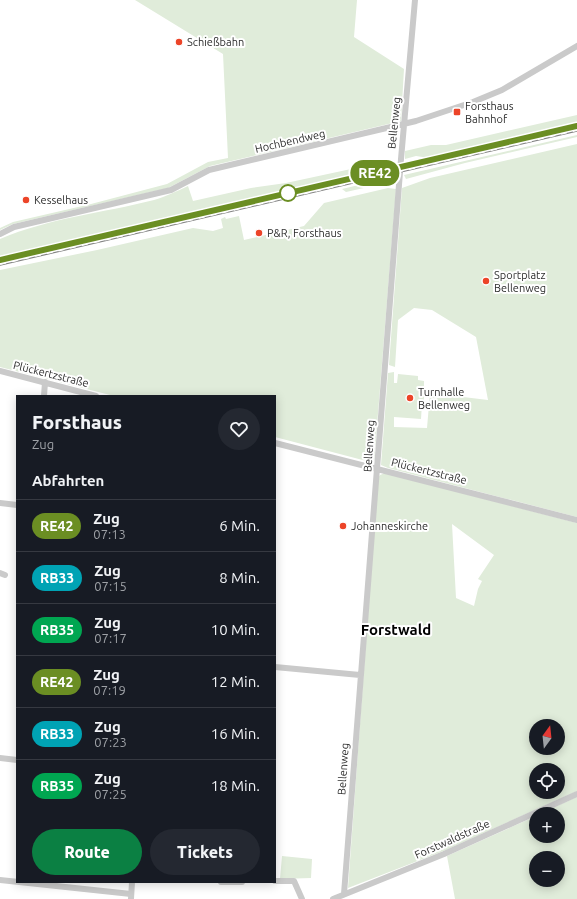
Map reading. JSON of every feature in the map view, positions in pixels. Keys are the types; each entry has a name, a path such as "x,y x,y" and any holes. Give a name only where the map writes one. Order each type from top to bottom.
{"street":[{"name":"Bellenweg","path":"344,894 360,675 415,0"},
{"name":"Hochbendweg","path":"0,234 14,227 172,190 209,170 405,124 473,102 502,90 577,46"},
{"name":"Plückertzstraße","path":"0,371 92,395"},
{"path":"44,395 45,382"},
{"name":"Plückertzstraße","path":"276,443 577,520"},
{"path":"0,503 16,505"},
{"path":"276,667 360,675"},
{"path":"0,758 16,760"},
{"name":"Forstwaldstraße","path":"333,899 444,854 577,794"},
{"path":"0,880 16,882"},
{"path":"276,881 294,881 302,899"},
{"path":"25,883 131,896 132,883"}],"green space":[{"path":"135,0 357,0 354,37 404,69 401,121 210,166 168,188 13,224 0,230 0,228 13,222 91,204 167,184 208,162 228,158 223,54"},
{"path":"577,115 577,123 429,158 416,156 405,159 405,151 431,145 446,145"},
{"path":"577,135 577,137 465,163 406,179 404,175"},
{"path":"577,144 577,517 381,465 388,373 394,372 394,383 397,383 398,374 418,376 418,380 424,381 424,402 422,403 421,419 394,417 394,427 427,428 430,393 488,400 476,337 432,310 414,308 398,320 395,367 389,365 402,188 430,178"},
{"path":"393,163 362,170 362,172 0,257 0,239 57,221 154,200 167,196 188,186 193,201 251,188 286,183 351,169 352,172"},
{"path":"396,176 395,181 346,192 342,189"},
{"path":"388,188 396,189 374,463 276,437 276,395 110,395 0,367 0,270 193,228 213,231 223,228 221,219 225,217 226,219 239,216 244,240 304,226 324,203"},
{"path":"385,473 577,523 577,791 565,796 565,763 529,763 529,799 559,799 541,807 529,807 529,813 446,850 348,888 378,478 380,475","holes":["452,524 494,555 478,579 482,581 478,589 474,606 456,598"]},
{"path":"577,797 577,899 455,899 447,856 529,819 529,843 565,843 565,807 555,807"},
{"path":"282,856 312,859 311,878 280,879"}],"railway":[{"path":"0,264 577,130"}],"train":[{"name":"RE42","path":"0,260 577,126"}],"place":[{"name":"Schießbahn","path":"179,42"},
{"name":"Forsthaus Bahnhof","path":"457,112"},
{"name":"Kesselhaus","path":"26,200"},
{"name":"P&R, Forsthaus","path":"259,233"},
{"name":"Sportplatz Bellenweg","path":"486,281"},
{"name":"Turnhalle Bellenweg","path":"410,398"},
{"name":"Johanneskirche","path":"343,526"}],"district":[{"name":"Forstwald","path":"396,630"}]}
